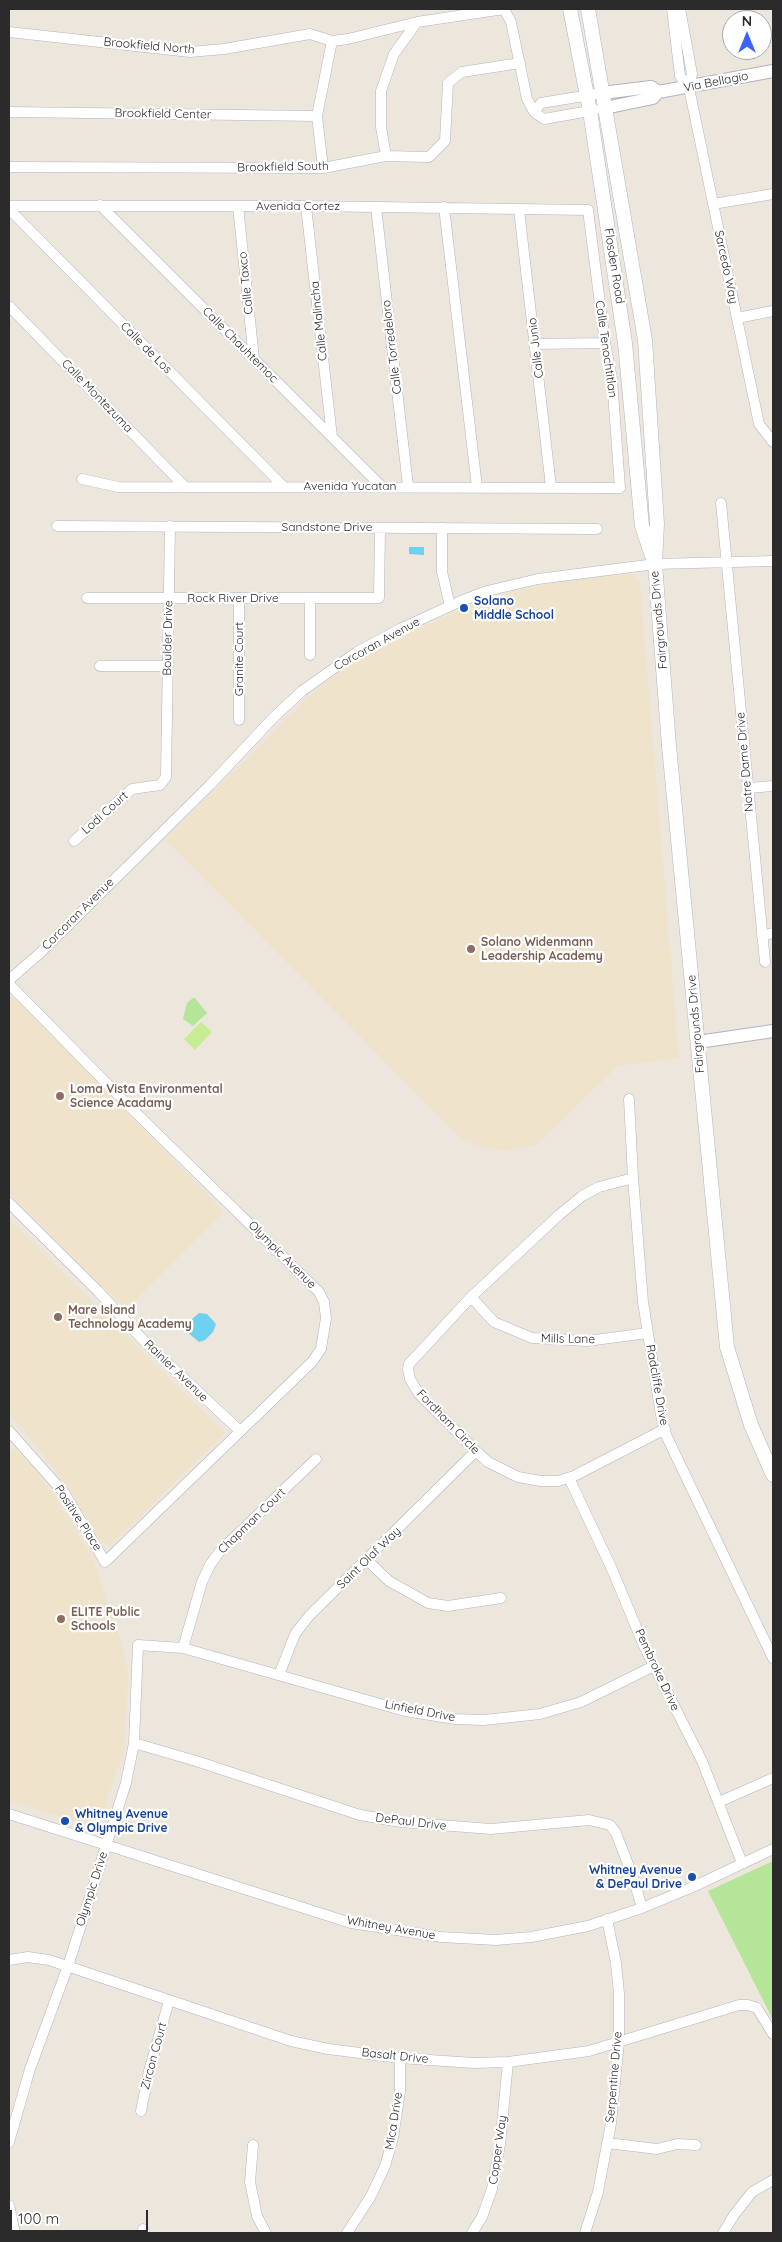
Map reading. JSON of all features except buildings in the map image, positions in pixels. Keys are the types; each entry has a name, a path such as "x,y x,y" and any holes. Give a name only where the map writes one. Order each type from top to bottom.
{"main road":[{"name":"Flosden Road","path":"570,9 590,111 625,342 642,526"},
{"name":"Flosden Road","path":"588,9 645,340 657,524"},
{"name":"Fairgrounds Drive","path":"657,524 655,564 669,746 727,1348 751,1425 773,1475"},
{"name":"Fairgrounds Drive","path":"642,526 655,564"}],"street":[{"path":"386,156 381,127 382,91 394,54 417,22 504,9 511,22 527,99 534,112 544,118 604,108"},
{"name":"Sarcedo Way","path":"672,9 680,76 689,88"},
{"name":"Sarcedo Way","path":"680,9 692,74 689,88 759,424 773,442"},
{"name":"Brookfield North","path":"9,32 190,52 224,49 310,34 332,40 348,39 417,22"},
{"path":"323,168 317,116 332,40"},
{"name":"Brookfield South","path":"9,167 323,168 386,156 429,157 445,141 448,83 462,72 520,63"},
{"name":"Via Bellagio","path":"602,93 651,87 658,92 689,88 773,71"},
{"name":"Via Bellagio","path":"604,108 654,98 658,92"},
{"path":"534,112 542,103 602,93"},
{"name":"Brookfield Center","path":"9,112 317,116"},
{"path":"713,204 773,194"},
{"name":"Avenida Cortez","path":"9,208 100,205 444,207 588,210"},
{"name":"Calle Chauhtemoc","path":"100,205 381,486"},
{"name":"Calle Taxco","path":"238,206 254,359"},
{"name":"Calle Malincha","path":"306,206 332,437"},
{"name":"Calle Torredeloro","path":"376,207 408,486"},
{"path":"444,207 477,487"},
{"name":"Calle de Los","path":"9,208 284,487"},
{"name":"Calle Junio","path":"520,210 551,487"},
{"name":"Calle Tenochtitlan","path":"588,210 605,343 612,379 620,488"},
{"name":"Calle Montezuma","path":"9,306 185,487"},
{"path":"737,318 773,311"},
{"path":"535,344 605,343"},
{"name":"Avenida Yucatan","path":"82,479 118,487 408,486 620,488"},
{"name":"Notre Dame Drive","path":"721,503 765,962"},
{"name":"Sandstone Drive","path":"57,526 597,529"},
{"name":"Boulder Drive","path":"167,750 170,526"},
{"name":"Rock River Drive","path":"87,598 379,598 380,528"},
{"path":"442,528 442,572 450,606"},
{"name":"Corcoran Avenue","path":"9,980 210,786 274,717 302,691 357,652 402,628 450,606 487,591 538,578 655,564 773,561"},
{"name":"Granite Court","path":"239,720 240,598"},
{"path":"310,598 310,655"},
{"path":"100,666 168,666"},
{"name":"Lodi Court","path":"74,841 132,789 160,785 166,777 167,750"},
{"path":"748,788 773,786"},
{"path":"762,936 773,933"},
{"name":"Olympic Avenue","path":"9,984 131,1108 319,1292 324,1302 326,1318 321,1349 312,1362 239,1430 105,1562"},
{"path":"698,1042 773,1031"},
{"name":"Radcliffe Drive","path":"629,1099 632,1178 643,1302 665,1429 773,1658"},
{"name":"Fordham Circle","path":"632,1178 599,1187 582,1196 500,1268 409,1364 408,1369 410,1380 419,1394 476,1451 488,1462 518,1477 541,1481 558,1481 568,1478 665,1429"},
{"name":"Rainier Avenue","path":"9,1203 98,1291 142,1339 239,1430"},
{"name":"Mills Lane","path":"471,1297 494,1322 532,1338 587,1341 648,1332"},
{"name":"Positive Place","path":"9,1431 65,1494 105,1562"},
{"name":"Saint Olaf Way","path":"279,1675 294,1634 476,1451"},
{"name":"Chapman Court","path":"183,1648 202,1582 210,1565 220,1551 316,1460"},
{"name":"Pembroke Drive","path":"568,1478 611,1567 654,1666 702,1761 742,1863"},
{"path":"367,1560 389,1581 428,1603 448,1606 501,1598"},
{"name":"Olympic Drive","path":"9,2142 30,2069 68,1966 126,1783 134,1743 138,1645 183,1648"},
{"name":"Linfield Drive","path":"183,1648 405,1711 455,1719 484,1720 540,1714 581,1702 654,1666"},
{"name":"DePaul Drive","path":"134,1743 196,1761 360,1815 401,1822 491,1829 589,1820 610,1825 616,1833 633,1877 642,1908"},
{"path":"719,1802 773,1778"},
{"name":"Whitney Avenue","path":"9,1814 351,1922 441,1937 496,1940 588,1926 607,1920 642,1908 773,1849"},
{"name":"Serpentine Drive","path":"585,2233 598,2192 611,2123 619,2042 619,1994 616,1963 607,1920"},
{"name":"Basalt Drive","path":"9,1960 28,1957 50,1960 291,2041 328,2049 400,2058 474,2063 508,2062 589,2051 739,2005 757,2008 773,2034"},
{"name":"Zircon Court","path":"141,2111 149,2071 169,2001"},
{"name":"Mica Drive","path":"347,2233 371,2196 385,2166 394,2138 400,2091 400,2058"},
{"name":"Copper Way","path":"472,2233 482,2217 492,2189 500,2144 508,2062"},
{"path":"607,2144 657,2149 677,2144 696,2144"},
{"path":"253,2145 250,2182 257,2216 266,2233"},
{"path":"723,2233 752,2192 773,2180"},
{"path":"9,2205 15,2233"}],"shaded area":[{"name":"Solano Widenmann Leadership Academy","path":"626,573 634,575 640,582 679,1058 618,1066 538,1144 508,1151 483,1148 461,1138 165,840 322,684 386,643 469,606 517,591 570,579"},
{"name":"Loma Vista Environmental Science Acadamy","path":"9,998 17,999 224,1212 126,1310 9,1193"},
{"name":"Mare Island Technology Academy","path":"9,1219 225,1433 113,1543 106,1545 101,1542 66,1485 23,1429 9,1414"},
{"name":"ELITE Public Schools","path":"15,1447 45,1482 91,1554 122,1644 128,1672 125,1748 101,1818 95,1824 87,1825 9,1801 9,1454"}],"green space":[{"path":"193,998 207,1013 193,1026 183,1019 187,1003"},
{"path":"201,1022 212,1032 195,1050 184,1039"},
{"path":"773,1861 773,2020 708,1891"}],"water":[{"path":"409,547 424,547 424,555 409,554"},
{"path":"199,1313 207,1314 216,1324 213,1332 205,1340 199,1342 186,1331 185,1325"}],"place":[{"name":"Solano Middle School","path":"464,608"},
{"name":"Solano Widenmann Leadership Academy","path":"471,949"},
{"name":"Loma Vista Environmental Science Acadamy","path":"60,1096"},
{"name":"Mare Island Technology Academy","path":"58,1317"},
{"name":"ELITE Public Schools","path":"61,1619"},
{"name":"Whitney Avenue & Olympic Drive","path":"65,1821"},
{"name":"Whitney Avenue & DePaul Drive","path":"692,1877"}]}
